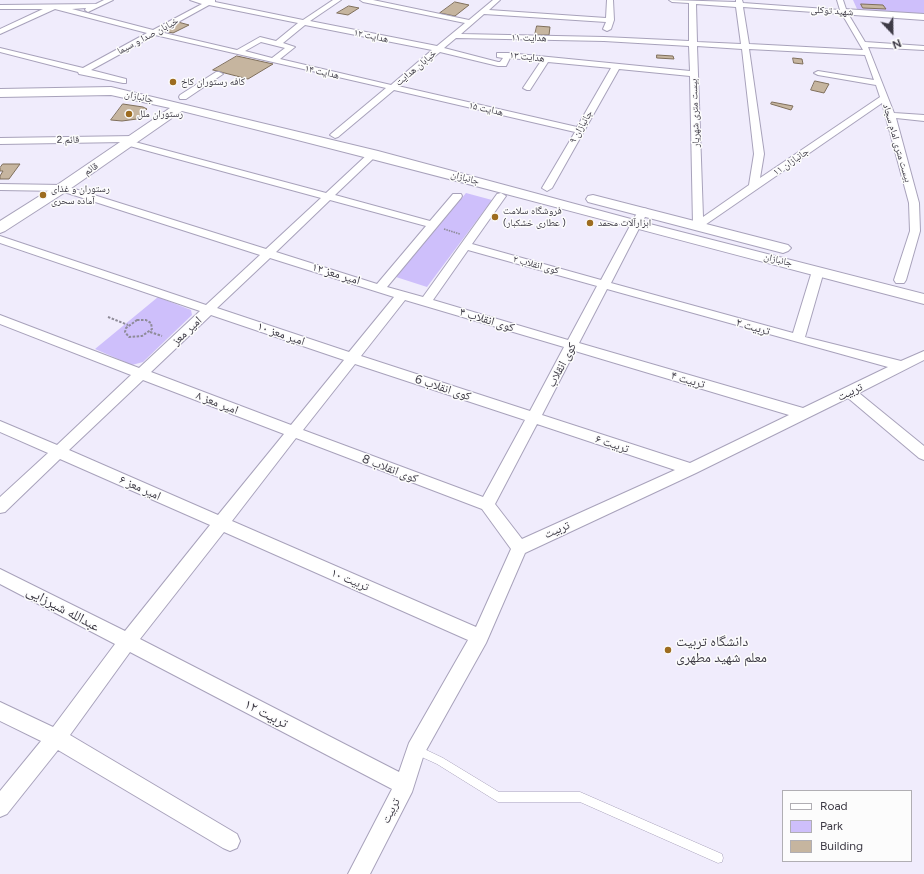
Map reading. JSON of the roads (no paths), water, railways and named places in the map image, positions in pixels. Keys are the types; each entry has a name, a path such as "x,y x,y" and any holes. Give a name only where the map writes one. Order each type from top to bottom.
{"main road":[{"name":"شهید توکلی","path":"844,12 924,17"},
{"name":"جانبازان","path":"0,84 124,82 182,102 373,154 637,225 818,270 924,299"},
{"name":"جانبازان","path":"0,93 111,91 182,102 335,135 643,211 795,251"},
{"name":"قائم","path":"0,228 132,141 182,102"},
{"path":"870,272 924,286"}],"street":[{"path":"82,13 110,0"},
{"name":"هدایت ۱۲","path":"193,0 211,2 498,64 503,64 508,55"},
{"path":"278,43 304,22 338,0"},
{"path":"363,0 471,22"},
{"name":"خیابان هدایت","path":"335,135 497,0"},
{"path":"604,39 610,20 610,0"},
{"name":"شهید توکلی","path":"672,0 739,2 844,12"},
{"name":"بیست متری امام سجاد","path":"840,0 844,12 868,53 891,115 914,203 914,231 900,280"},
{"name":"بیست متری شهریار","path":"692,1 698,225"},
{"name":"خیابان صدا و سیما","path":"82,72 211,2"},
{"path":"739,2 759,154 754,187"},
{"path":"0,8 97,6"},
{"path":"0,32 54,7"},
{"name":"هدایت ۱۴","path":"54,7 82,13 154,33 392,87"},
{"path":"482,12 610,20"},
{"name":"هدایت ۱۱","path":"454,36 604,39 868,53"},
{"path":"238,52 260,39 290,46 291,48 273,61"},
{"path":"864,44 924,48"},
{"path":"0,50 124,82"},
{"name":"هدایت ۱۳","path":"508,55 694,74"},
{"path":"527,88 546,60"},
{"name":"جانبازان ۹","path":"547,188 616,67"},
{"path":"818,73 878,83"},
{"path":"182,102 220,74"},
{"name":"هدایت ۱۵","path":"392,87 579,130"},
{"name":"جانبازان ۱۱","path":"698,225 884,98"},
{"path":"891,115 924,118"},
{"name":"قائم 2","path":"0,141 132,141 224,169 433,226"},
{"name":"امیر معز","path":"0,507 373,154"},
{"name":"امیر معز ۱۲","path":"0,187 62,188 158,220 402,295"},
{"path":"914,203 924,191"},
{"path":"380,288 458,196"},
{"path":"426,302 501,196"},
{"name":"کوی انقلاب","path":"487,505 637,225 643,211"},
{"path":"0,219 14,219"},
{"name":"امیر معز ۱۰","path":"0,239 352,358"},
{"name":"کوی انقلاب ۲","path":"469,242 605,284"},
{"path":"798,340 818,270"},
{"name":"تربیت ۲","path":"605,284 798,340 902,366"},
{"path":"0,807 56,738 127,642 402,295"},
{"name":"کوی انقلاب ۴","path":"402,295 572,346"},
{"name":"امیر معز ۸","path":"0,319 293,432"},
{"name":"تربیت ۴","path":"572,346 804,414"},
{"name":"تربیت","path":"359,874 405,785 416,750 480,637 519,548 691,469 924,355"},
{"name":"کوی انقلاب 6","path":"352,358 533,418"},
{"path":"849,392 924,454"},
{"name":"تربیت ۶","path":"533,418 691,469"},
{"name":"امیر معز ۶","path":"0,426 221,524"},
{"name":"کوی انقلاب 8","path":"293,432 487,505"},
{"path":"487,505 519,548"},
{"name":"تربیت ۱۰","path":"221,524 480,637"},
{"name":"عبدالله شیرزایی","path":"0,576 127,642"},
{"name":"تربیت ۱۲","path":"127,642 405,785"},
{"path":"0,711 56,738 230,841"}],"lane":[{"path":"416,750 440,761 498,797 580,797 718,858"}],"place":[{"name":"کافه رستوران کاخ","path":"173,82"},
{"name":"رستوران ملل","path":"129,114"},
{"name":"رستوران و غذای آماده سحری","path":"43,195"},
{"name":"فروشگاه سلامت (عطاری خشکبار )","path":"495,217"},
{"name":"ابزارآلات محمد","path":"590,223"},
{"name":"دانشگاه تربیت معلم شهید مطهری","path":"668,650"}]}
